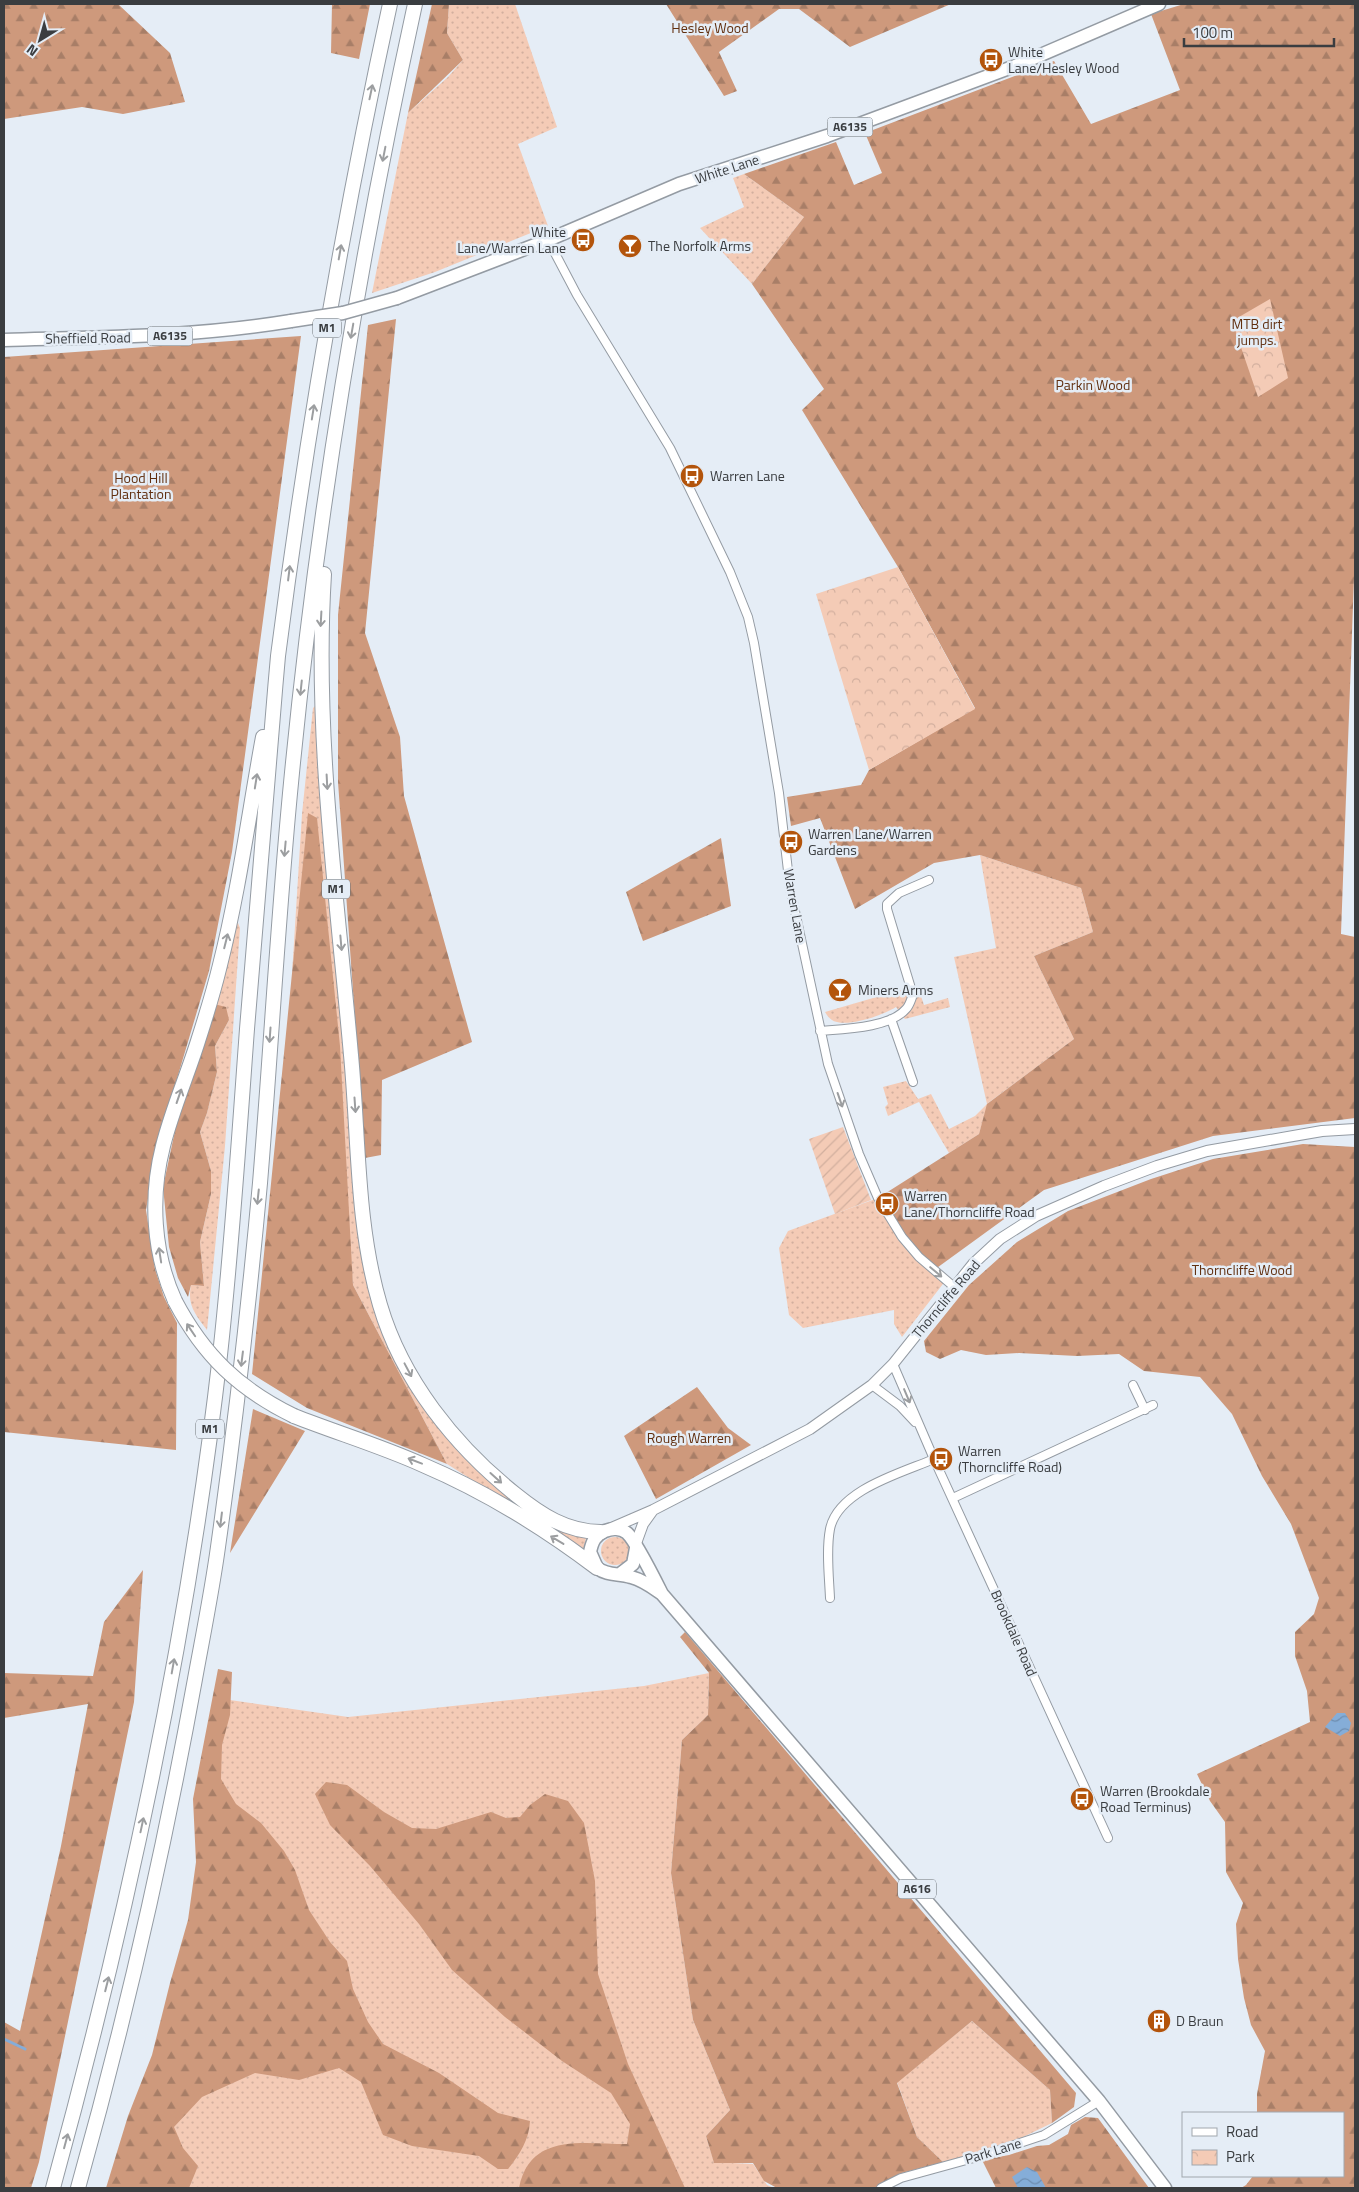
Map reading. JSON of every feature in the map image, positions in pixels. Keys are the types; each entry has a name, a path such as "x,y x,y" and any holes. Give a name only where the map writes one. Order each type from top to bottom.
{"highway":[{"name":"M1","path":"390,4 360,146 318,375 278,656 230,923 198,1042 171,1120 158,1172 156,1220 158,1246 166,1283 174,1302 196,1338 230,1375 260,1398 294,1416 416,1462 489,1498 570,1548 597,1568"},
{"name":"M1","path":"78,2188 104,2090 163,1844 182,1750 217,1552 243,1350 260,1181 273,986 290,786 316,570 343,383 376,196 415,4"},
{"name":"M1","path":"333,448 320,629 326,784 352,1061 363,1225 380,1305 395,1346 412,1378 439,1418 461,1444 504,1485 549,1519 578,1531 605,1531"},
{"name":"M1","path":"53,2188 97,2026 147,1806 172,1675 203,1476 222,1337 278,656"}],"main road":[{"name":"White Lane","path":"291,321 343,313 397,298 548,240 678,184 827,136 1015,66 1159,4"},
{"name":"Sheffield Road","path":"4,340 171,336 243,329 291,321"},
{"name":"A616","path":"605,1531 618,1529 627,1533 662,1594 1099,2101 1165,2188"},
{"path":"597,1568 590,1552 595,1538 605,1531"},
{"path":"620,1574 633,1564 636,1547"},
{"name":"A616","path":"597,1568 610,1575 620,1574 641,1580 662,1594"}],"street":[{"name":"Warren Lane","path":"548,240 577,295 670,448 730,572 748,616 779,793 790,888 826,1053 849,1127 878,1198 902,1237 919,1257 953,1286"},
{"path":"820,1031 859,1028 891,1020 906,1010 913,995 887,904 899,893 929,880"},
{"path":"891,1020 914,1082"},
{"name":"Thorncliffe Road","path":"605,1531 653,1510 810,1429 872,1385 893,1364 953,1286 973,1264 1000,1239 1036,1216 1104,1186 1157,1166 1207,1151 1313,1133 1355,1130"},
{"name":"Brookdale Road","path":"893,1364 934,1459 1108,1838"},
{"path":"1132,1384 1145,1410"},
{"name":"Brookdale Road","path":"872,1385 900,1406 920,1427"},
{"path":"953,1498 1153,1406"},
{"path":"830,1598 830,1529 841,1506 849,1498 934,1459"},
{"path":"636,1547 643,1524 653,1510"},
{"name":"Park Lane","path":"881,2188 901,2178 981,2156 1044,2135 1099,2101"}],"green space":[{"path":"4,4 118,4 170,53 185,102 123,114 82,107 4,119"},
{"path":"332,4 370,4 359,59 331,53"},
{"path":"432,4 449,4 447,33 463,60 408,113"},
{"path":"449,4 515,4 557,127 518,144 548,226 435,272 372,293 408,113 448,77 463,60 447,33"},
{"name":"Hesley Wood","path":"666,4 951,4 850,47 799,9 779,9 719,52 737,91 724,96"},
{"name":"Parkin Wood","path":"1184,4 1355,4 1355,551 1341,934 1355,937 1355,1118 1213,1136 1044,1190 934,1270 919,1257 878,1198 979,1134 987,1104 1074,1039 1034,956 1093,932 1081,888 980,855 934,863 855,909 820,818 791,826 787,797 861,785 869,770 975,708 898,567 802,410 824,389 752,284 804,217 744,174 836,142 854,185 882,173 865,133 1054,61 1091,124 1180,90 1151,14"},
{"path":"744,174 804,217 752,284 700,228 744,207 733,178"},
{"name":"MTB dirt jumps.","path":"1270,299 1288,378 1258,397 1232,321"},
{"path":"396,319 365,633 400,737 404,796 472,1042 382,1080 381,1155 365,1158 338,782 338,615 368,325"},
{"name":"Hood Hill Plantation","path":"301,336 232,852 209,971 157,1146 146,1210 155,1269 164,1297 177,1323 176,1450 4,1432 4,357"},
{"path":"898,567 975,709 869,770 816,594"},
{"path":"318,703 338,931 358,1235 371,1299 381,1330 400,1367 428,1413 462,1455 491,1482 553,1526 571,1535 586,1538 583,1550 447,1464 353,1285 309,814 292,974 302,814 313,708"},
{"path":"308,813 317,818 340,1046 353,1285 447,1464 307,1408 252,1374"},
{"path":"721,838 731,906 643,941 626,892"},
{"path":"980,855 1081,888 1093,932 1034,956 1074,1039 988,1103 979,1134 949,1153 919,1102 888,1116 885,1107 888,1104 883,1087 906,1081 918,1099 931,1094 949,1129 975,1116 987,1104 954,957 996,948"},
{"path":"238,923 240,928 225,1146 207,1330 193,1309 190,1298 191,1285 204,1286 200,1242 211,1194 211,1171 200,1132 207,1113 217,1072 215,1046 229,1020 214,1004 234,925"},
{"path":"904,989 920,993 924,1005 948,998 950,1007 905,1019 896,1007 867,1019 843,1023 833,1021 825,1012"},
{"path":"214,1004 226,1007 229,1020 215,1046 217,1072 207,1113 200,1132 211,1171 211,1194 200,1242 204,1286 191,1285 188,1297 178,1278 169,1247 163,1187 176,1126"},
{"path":"843,1127 871,1200 835,1214 809,1139"},
{"name":"Thorncliffe Wood","path":"1303,1144 1355,1147 1355,2188 1241,2188 1252,2177 1344,2177 1344,2112 1257,2112 1257,2094 1265,2051 1251,2025 1244,1998 1238,1959 1236,1924 1243,1903 1226,1872 1225,1822 1210,1801 1197,1774 1310,1722 1307,1691 1295,1656 1295,1632 1314,1614 1319,1598 1291,1524 1262,1476 1232,1414 1200,1377 1144,1371 1119,1354 1077,1356 1019,1353 986,1355 961,1350 940,1359 926,1352 924,1341 969,1285 1017,1242 1068,1211 1151,1179 1213,1159"},
{"path":"878,1198 946,1280 902,1337 894,1324 894,1310 803,1328 789,1315 779,1248 788,1231"},
{"name":"Rough Warren","path":"697,1387 728,1428 751,1445 656,1499 624,1436"},
{"path":"253,1409 305,1431 230,1553"},
{"path":"615,1537 625,1541 629,1551 625,1561 615,1565 605,1561 601,1551 605,1541"},
{"path":"143,1570 134,1702 39,2162 31,2188 4,2188 4,2022 20,2031 61,1846 88,1704 4,1718 4,1673 93,1676 104,1622"},
{"path":"685,1632 1076,2093 1074,2107 1052,2123 1050,2090 972,2021 897,2083 917,2137 943,2162 902,2173 875,2188 777,2188 764,2181 753,2163 714,2163 706,2136 730,2110 693,2020 671,1873 682,1740 708,1715 709,1673 680,1637"},
{"path":"218,1669 232,1672 230,1715 222,1745 221,1779 236,1804 261,1823 284,1851 295,1870 309,1910 330,1942 347,1961 353,1989 368,2022 383,2044 439,2073 498,2113 530,2121 523,2147 508,2169 498,2169 479,2156 412,2146 383,2135 361,2082 339,2068 299,2080 255,2073 202,2097 174,2127 183,2148 198,2166 189,2188 106,2188 128,2116 152,2055 188,1920 196,1862 193,1799"},
{"path":"709,1673 708,1715 682,1740 671,1873 693,2020 730,2110 706,2136 714,2162 753,2164 767,2185 774,2188 132,2188 213,1918 223,1699 348,1717 644,1686"},
{"path":"326,1782 347,1785 384,1812 412,1828 436,1829 491,1812 506,1818 520,1817 530,1805 545,1794 568,1801 584,1823 595,1881 598,1974 628,2064 685,2188 519,2188 525,2170 534,2158 546,2149 576,2143 627,2144 630,2124 611,2093 562,2061 505,2017 452,1970 419,1924 370,1866 330,1825 315,1794"},
{"path":"972,2021 1050,2090 1052,2123 1009,2144 943,2162 917,2137 897,2082"},
{"path":"1085,2117 1098,2118 1149,2188 996,2188 982,2160 1009,2155 1037,2146 1049,2145 1068,2134 1071,2125"}],"water":[{"path":"1337,1713 1345,1713 1351,1723 1349,1731 1340,1736 1325,1727"},
{"path":"1027,2167 1037,2172 1046,2188 1018,2188 1012,2177"}],"waterway":[{"path":"4,2039 25,2049"}],"place":[{"name":"White Lane/Hesley Wood","path":"991,60"},
{"name":"White Lane/Warren Lane","path":"583,240"},
{"name":"The Norfolk Arms","path":"630,246"},
{"name":"Warren Lane","path":"692,476"},
{"name":"Warren Lane/Warren Gardens","path":"791,842"},
{"name":"Miners Arms","path":"840,990"},
{"name":"Warren Lane/Thorncliffe Road","path":"887,1204"},
{"name":"Warren (Thorncliffe Road)","path":"941,1459"},
{"name":"Warren (Brookdale Road Terminus)","path":"1082,1799"},
{"name":"D Braun","path":"1159,2021"}]}
